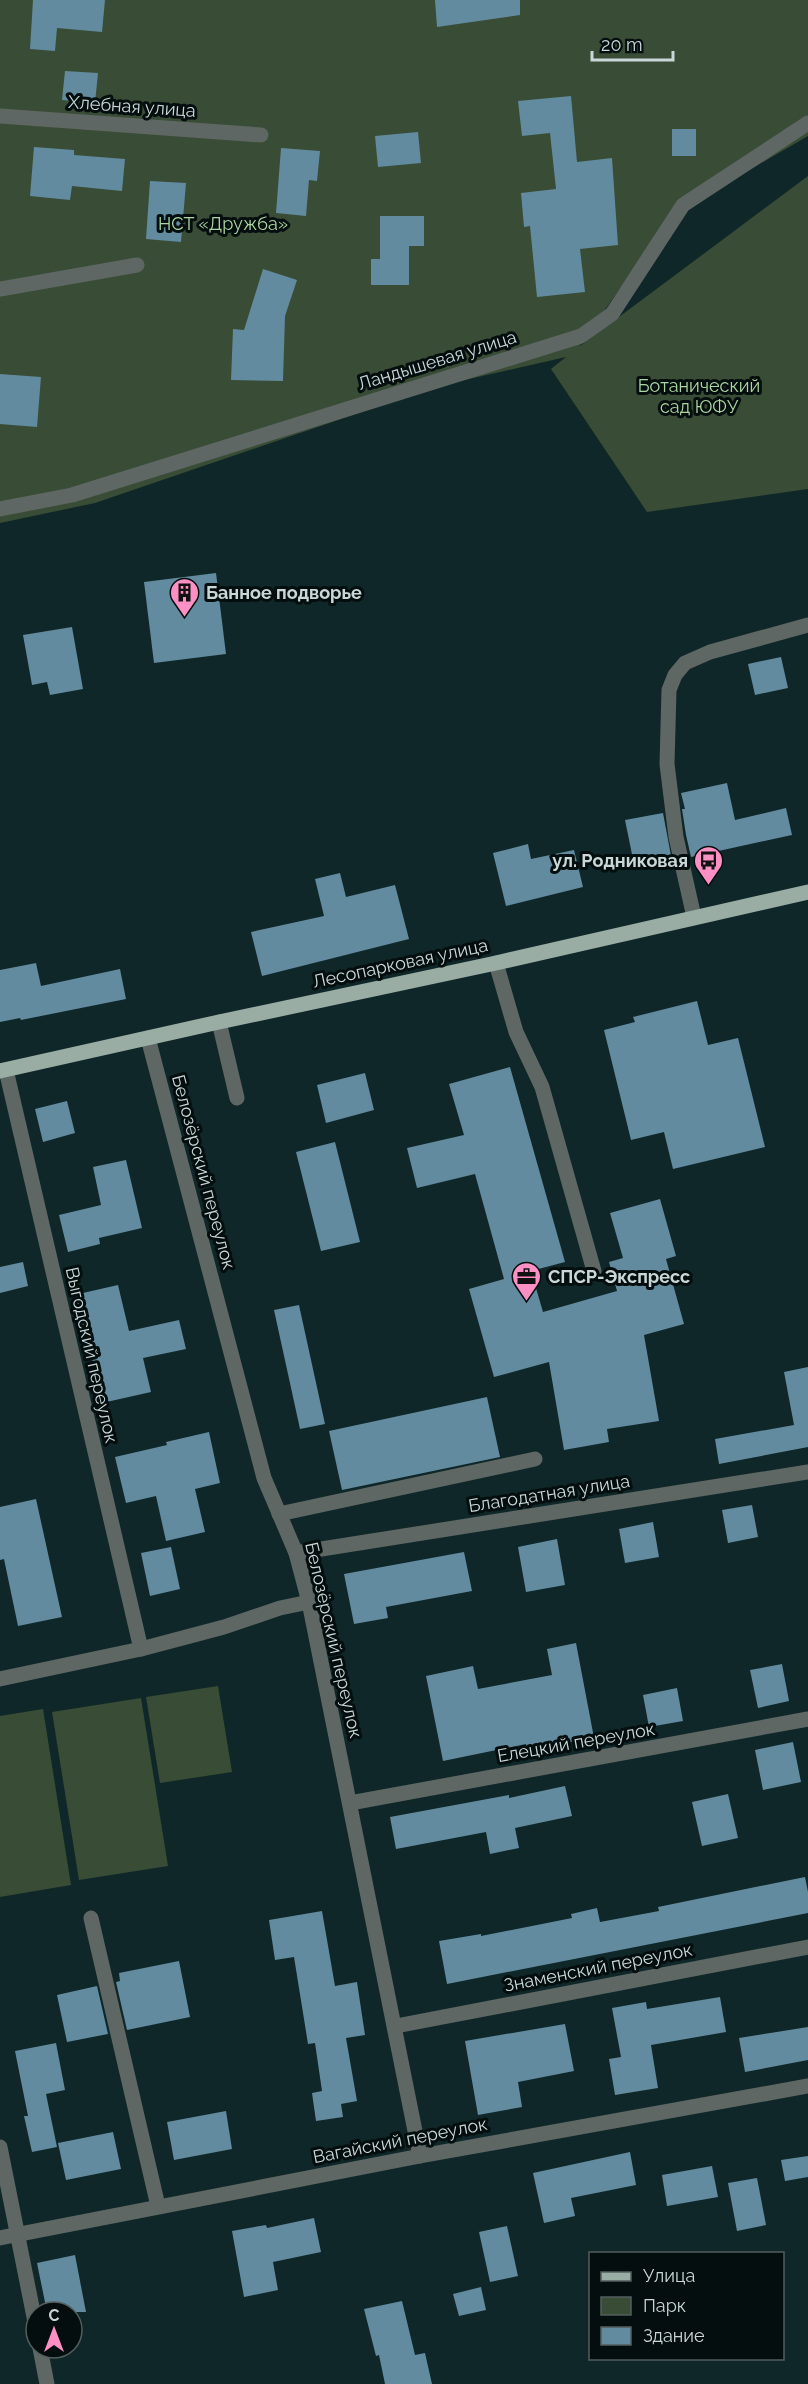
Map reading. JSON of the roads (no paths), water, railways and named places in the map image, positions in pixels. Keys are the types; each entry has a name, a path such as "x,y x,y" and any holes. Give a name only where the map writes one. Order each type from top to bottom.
{"main road":[{"name":"Лесопарковая улица","path":"3,1070 496,963 808,892"}],"street":[{"name":"Хлебная улица","path":"0,116 261,135"},
{"name":"Ландышевая улица","path":"0,509 72,495 581,336 612,314 683,205 808,123"},
{"path":"0,289 137,265"},
{"path":"694,917 676,837 667,764 669,690 675,675 685,663 710,652 808,626"},
{"path":"496,963 516,1032 542,1086 594,1271"},
{"path":"219,1022 237,1098"},
{"name":"Белозёрский переулок","path":"148,1038 264,1478 296,1553 309,1602 396,2026 420,2156"},
{"name":"Выгодский переулок","path":"3,1070 141,1649"},
{"path":"279,1514 535,1459"},
{"name":"Благодатная улица","path":"296,1553 808,1472"},
{"path":"0,1678 141,1649 224,1627 280,1608 309,1602"},
{"name":"Елецкий переулок","path":"350,1803 808,1719"},
{"path":"91,1918 158,2206"},
{"name":"Знаменский переулок","path":"396,2026 808,1947"},
{"name":"Вагайский переулок","path":"0,2238 420,2156 808,2086"},
{"path":"0,2147 31,2300"},
{"path":"42,2360 47,2384"}],"place":[{"name":"Банное подворье","path":"185,618"},
{"name":"ул. Родниковая","path":"709,886"},
{"name":"СПСР-Экспресс","path":"527,1302"}],"park label":[{"name":"НСТ «Дружба»","path":"223,223"},
{"name":"Ботанический сад ЮФУ","path":"699,395"}]}
